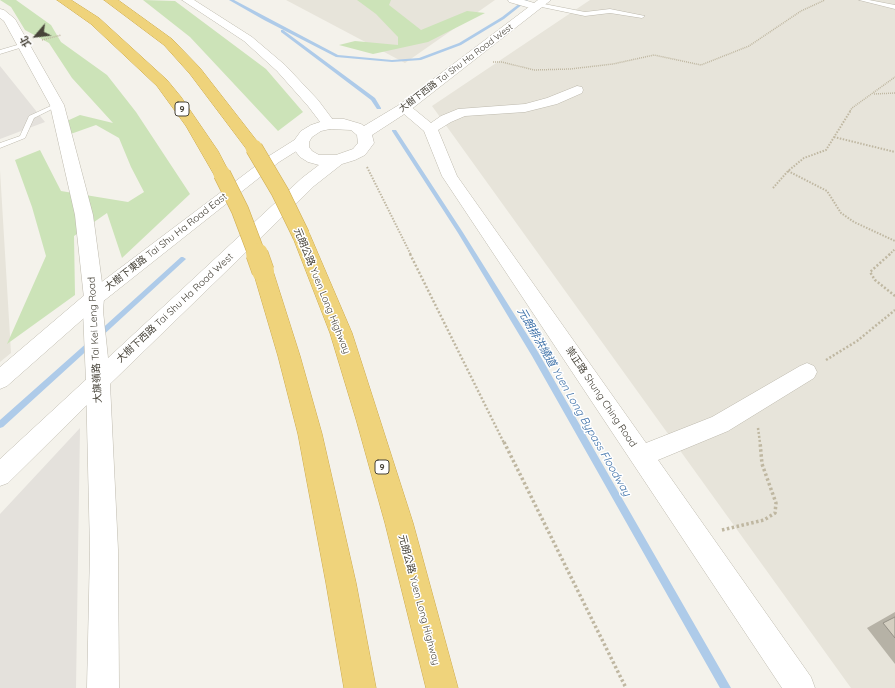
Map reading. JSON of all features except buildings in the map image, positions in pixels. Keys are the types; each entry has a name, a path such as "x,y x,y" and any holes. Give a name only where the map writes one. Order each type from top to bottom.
{"highway":[{"name":"9","path":"63,0 95,21 162,83 194,126 210,151 240,210 263,271 289,356 310,434 341,583 360,688"},
{"name":"元朗公路 Yuen Long Highway","path":"110,0 148,26 168,42 196,71 254,148 280,192 301,236 341,333 399,523 442,688"}],"street":[{"path":"513,0 541,4"},
{"path":"198,2 248,39 282,68 313,102 329,124"},
{"name":"大樹下西路 Tai Shu Ha Road West","path":"364,133 404,108 541,4"},
{"name":"大旗嶺路 Tai Kei Leng Road","path":"0,12 9,19 57,105 84,215 94,304 97,372 104,550 103,688"},
{"path":"430,129 446,119 463,112 525,108 552,101 577,90"},
{"name":"崇正路 Shung Ching Road","path":"404,108 430,129 450,176 800,688"},
{"path":"301,142 306,134 316,128 329,124 344,124 356,127 364,133 366,143 359,152"},
{"name":"大樹下西路 Tai Shu Ha Road West","path":"301,142 301,148 306,154 325,161 349,157 359,152"},
{"name":"大樹下東路 Tai Shu Ha Road East","path":"0,380 268,164 301,142"},
{"name":"大樹下西路 Tai Shu Ha Road West","path":"0,475 97,372 308,182 336,160"},
{"path":"641,456 720,424 807,372"}],"lane":[{"path":"862,0 895,7"},
{"path":"541,4 585,14 610,11 642,16"},
{"path":"0,52 24,45"},
{"path":"0,146 23,137 31,117 57,105"}],"path":[{"path":"464,62 502,62 534,70 570,69 613,64 654,55 702,65 750,46 801,11 825,0"},
{"path":"773,188 788,171 804,158 826,150 852,108 895,77"},
{"path":"872,94 895,93"},
{"path":"834,137 895,152"},
{"path":"359,152 626,688"},
{"path":"788,171 827,191 841,213 854,222 895,241"},
{"path":"895,249 870,272 874,280 895,296"},
{"path":"807,372 856,341 895,310"},
{"path":"696,536 764,520 774,513 776,503 762,464 755,404"}],"shaded area":[{"path":"286,0 495,0 405,63"},
{"path":"590,0 895,0 895,688 851,688 432,106"},
{"path":"0,66 45,122 0,139"},
{"path":"0,170 11,353 0,362"},
{"path":"80,428 76,688 0,688 0,514"}],"green space":[{"path":"0,0 16,0 51,25 61,42 107,75 136,112 190,194 122,258 107,213 74,236 75,295 7,344 46,256 32,207 15,160 40,150 61,191 128,202 144,192 131,167 119,138 96,125 65,136 56,126 80,115 113,123 72,78 49,43 25,30 11,7"},
{"path":"143,0 175,1 266,69 303,112 278,131 190,37"},
{"path":"357,0 391,0 389,5 421,30 467,11 485,13 428,42 373,54 339,45 355,41 398,45 398,37 376,14"}],"waterway":[{"name":"元朗排洪繞道 Yuen Long Bypass Floodway","path":"231,0 265,19"},
{"path":"263,17 337,56 392,61 420,59 460,44 503,18 526,0"},
{"name":"元朗排洪繞道 Yuen Long Bypass Floodway","path":"282,31 373,99 379,108"},
{"name":"元朗排洪繞道 Yuen Long Bypass Floodway","path":"394,131 460,232 535,354 726,688"},
{"path":"98,336 183,259"},
{"path":"0,425 91,343"}]}
